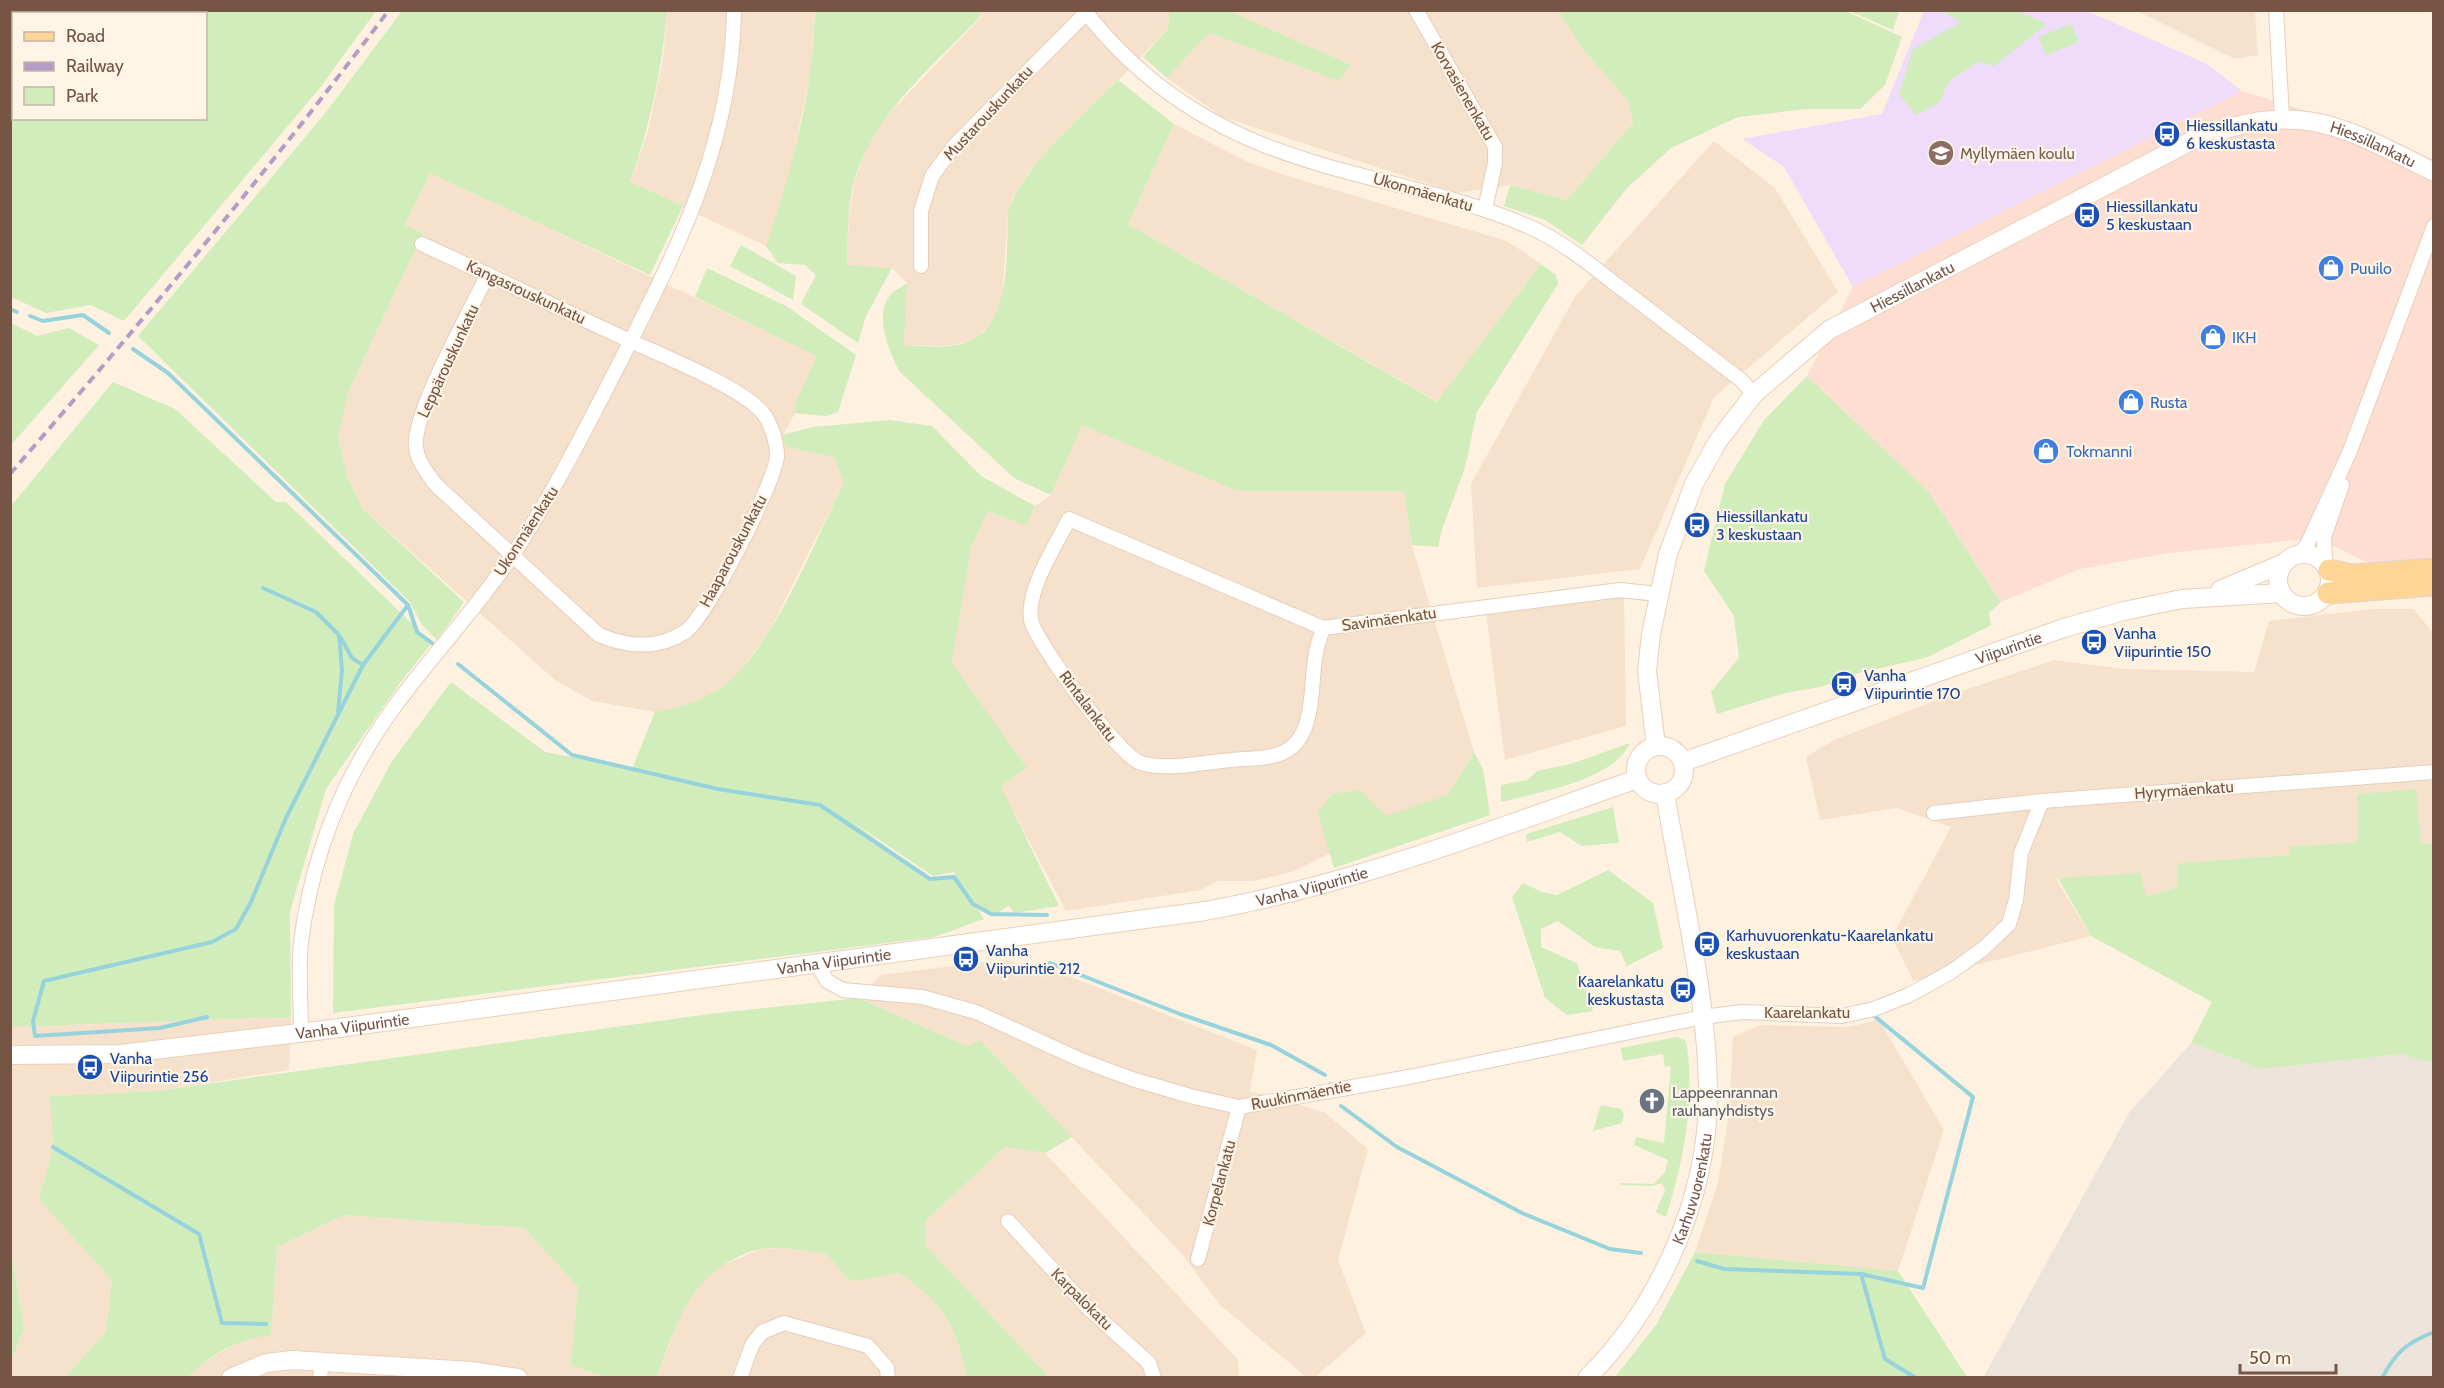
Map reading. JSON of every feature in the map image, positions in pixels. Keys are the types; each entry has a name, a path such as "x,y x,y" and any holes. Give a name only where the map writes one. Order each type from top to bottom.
{"main road":[{"path":"2327,567 2352,575 2433,569"},
{"path":"2328,593 2433,585"}],"street":[{"name":"Ukonmäenkatu","path":"301,1033 301,944 310,892 324,839 341,797 361,757 395,705 441,650 513,555 560,478 682,237 704,183 727,96 734,10"},
{"name":"Korvasienenkatu","path":"1416,10 1493,140 1495,163 1485,209"},
{"path":"2276,10 2282,117"},
{"name":"Ukonmäenkatu","path":"1085,12 1128,60 1169,94 1211,121 1287,154 1485,209 1533,229 1571,250 1741,380 1754,394"},
{"name":"Mustarouskunkatu","path":"921,266 921,211 932,176 956,145 1085,12"},
{"name":"Hiessillankatu","path":"1656,746 1647,671 1658,594 1668,554 1694,484 1718,441 1754,394 1829,330 2193,140 2226,128 2282,117 2341,128 2433,172"},
{"path":"2350,451 2344,479 2324,537 2330,585 2328,593 2316,604 2301,606 2287,600 2282,594 2278,584 2279,573 2307,545 2350,451 2433,226"},
{"name":"Kangasrouskunkatu","path":"422,244 630,341"},
{"name":"Leppärouskunkatu","path":"488,274 423,409 416,448 423,468 435,485 513,555"},
{"name":"Haaparouskunkatu","path":"513,555 599,635 620,644 646,645 669,640 687,630 710,602 770,480 777,456 773,434 763,414 744,396 630,341"},
{"name":"Savimäenkatu","path":"1069,519 1323,628 1620,590 1658,594"},
{"name":"Rintalankatu","path":"1069,519 1034,589 1031,619 1038,637 1052,659 1111,737 1118,746 1140,762 1164,765 1270,756 1293,746 1301,735 1308,715 1315,656 1323,628"},
{"path":"2291,559 2317,557 2327,567"},
{"name":"Viipurintie","path":"2202,597 2291,559"},
{"name":"Viipurintie","path":"1683,762 2064,628 2124,611 2202,597 2282,594"},
{"path":"1656,746 1673,749 1683,762 1685,770 1679,785 1665,794 1649,791 1637,778 1638,762 1642,755 1656,746"},
{"name":"Hyrymäenkatu","path":"1935,813 2042,801 2433,772"},
{"name":"Vanha Viipurintie","path":"10,1054 120,1054 301,1033 1193,912 1303,891 1379,869 1637,778"},
{"name":"Karhuvuorenkatu","path":"1587,1377 1632,1323 1664,1272 1694,1189 1705,1138 1708,1095 1703,1017 1665,794"},
{"name":"Kaarelankatu","path":"1703,1017 1742,1012 1842,1016 1874,1009 1909,995 1951,972 1984,948 2009,924 2016,900 2021,853 2042,801"},
{"name":"Ruukinmäentie","path":"817,964 827,981 843,990 922,997 965,1009 1081,1060 1190,1096 1239,1107 1409,1077 1703,1017"},
{"name":"Korpelankatu","path":"1198,1259 1239,1107"},
{"name":"Karpalokatu","path":"1008,1221 1088,1308 1149,1363 1154,1377"},
{"path":"740,1377 752,1345 762,1332 784,1323 868,1346 887,1368 888,1377"},
{"path":"231,1377 266,1363 321,1369 518,1377"}],"shaded area":[{"path":"667,11 815,11 811,68 789,178 766,246 630,183 648,132 663,59"},
{"path":"978,11 1169,11 1168,29 1029,172 1013,197 1008,211 1002,300 992,322 978,336 965,343 943,346 904,345 907,283 892,268 847,266 849,215 855,180 868,144 883,120 982,16"},
{"path":"1229,11 1559,11 1581,47 1628,101 1633,123 1567,200 1510,185 1457,193 1222,117 1167,78 1209,33 1339,81 1350,65"},
{"name":"Myllymäen koulu","path":"1924,11 2087,11 2207,64 2242,91 1853,287 1784,167 1742,139 1882,114"},
{"path":"2137,11 2255,11 2258,55 2235,59"},
{"path":"2242,91 2350,124 2433,163 2433,593 2316,538 2169,553 2080,569 2001,602 1928,491 1807,376 1853,287"},
{"path":"1174,124 1248,162 1507,241 1541,264 1438,402 1128,224"},
{"path":"1714,141 1775,188 1838,292 1714,397 1640,569 1477,588 1471,484 1576,295"},
{"path":"430,172 818,356 795,404 795,413 783,436 786,447 834,457 844,482 769,632 733,680 714,693 679,709 655,712 592,701 555,680 363,509 348,479 338,438 349,390 423,233 405,225"},
{"path":"1082,424 1237,491 1404,491 1412,546 1474,752 1448,795 1385,817 1360,790 1331,853 1292,872 1254,881 1217,881 1201,890 1066,911 999,784 950,663 971,548 988,511 1026,526 1035,506 1051,495"},
{"path":"1624,597 1626,726 1505,760 1486,614"},
{"path":"2373,609 2414,609 2433,633 2433,843 2421,844 2357,794 2358,842 2289,847 2289,855 2178,863 2178,887 2145,896 2140,873 2056,879 2091,936 1913,981 1892,937 1951,827 1897,808 1820,820 1806,757 1834,740 1950,695 2054,660 2126,669 2254,672 2269,621"},
{"path":"1001,960 1045,967 1257,1050 1250,1091 1324,1112 1368,1149 1338,1260 1366,1333 1315,1377 1306,1377 1220,1305 1181,1253 980,1040 967,1046 858,998 881,975"},
{"path":"291,1017 289,1070 156,1091 50,1096 53,1147 39,1200 112,1280 106,1332 65,1377 11,1377 11,1362 24,1328 10,1244 10,1027"},
{"path":"1879,1020 1944,1130 1898,1271 1695,1252 1718,1183 1729,1113 1733,1037 1760,1025 1848,1027"},
{"path":"2191,1043 2263,1069 2400,1054 2433,1063 2433,1377 1983,1378 2129,1113"},
{"path":"1005,1147 1045,1153 1238,1360 1239,1377 1049,1377 925,1245 925,1221"},
{"path":"344,1215 524,1228 578,1287 572,1365 605,1377 189,1378 203,1363 243,1339 271,1335 277,1247"},
{"path":"789,1248 827,1254 847,1279 859,1281 899,1273 916,1284 936,1302 954,1328 962,1352 966,1377 657,1378 681,1312 695,1289 716,1268 761,1249"}],"green space":[{"path":"11,10 376,10 319,89 124,321 91,305 46,313 11,297"},
{"path":"978,10 982,15 927,70 892,110 877,131 855,178 849,210 847,265 892,268 866,316 858,343 801,304 816,275 805,265 778,263 766,246 800,130 810,71 815,11"},
{"path":"1229,10 1351,65 1339,81 1209,33 1167,78 1143,57 1168,29 1169,11"},
{"path":"1899,10 1893,30 1850,11"},
{"path":"402,11 667,11 654,98 644,140 630,182 683,206 650,275 430,173 405,225 423,233 349,390 338,438 348,479 363,509 464,602 437,640 422,625 410,602 138,336 323,116"},
{"path":"1559,11 1846,11 1902,37 1885,85 1860,109 1807,109 1738,117 1671,148 1627,188 1582,245 1545,220 1504,206 1510,185 1567,200 1633,123 1628,101 1581,47"},
{"path":"1941,11 2017,11 2047,24 1994,66 1978,62 1950,80 1939,103 1916,115 1899,94 1913,49 1961,22"},
{"path":"2071,24 2079,42 2046,55 2038,37"},
{"path":"1118,80 1174,124 1128,224 1437,402 1541,264 1556,275 1558,284 1477,412 1465,468 1442,529 1438,547 1412,545 1404,491 1237,491 1082,425 1051,495 1014,478 899,371 887,343 883,322 883,312 891,294 907,283 904,345 950,346 964,343 980,335 991,322 1004,286 1008,211 1016,194 1027,176 1056,142"},
{"path":"741,245 796,276 793,300 730,266"},
{"path":"707,268 786,306 856,355 838,412 826,416 795,413 795,404 817,356 695,297"},
{"path":"11,323 37,336 69,328 99,345 11,445"},
{"path":"1807,376 1928,491 2001,602 1989,613 1991,625 1928,657 1859,673 1820,687 1785,693 1717,714 1711,692 1739,658 1734,616 1704,571 1725,484 1764,420"},
{"path":"113,382 175,409 276,502 286,502 432,643 400,683 326,789 290,912 291,1017 11,1027 11,506"},
{"path":"890,420 932,426 981,476 1035,506 1026,526 988,511 971,548 952,663 1027,768 1001,786 1059,906 1014,913 1009,905 998,913 977,908 984,919 934,937 333,1013 334,905 353,834 392,761 451,682 545,752 632,769 655,712 702,698 716,691 736,675 755,653 789,596 844,482 834,457 786,447 782,435 813,427","holes":["847,818 933,876 954,872 960,884 954,877 930,879"]},
{"path":"1630,743 1621,756 1608,767 1591,776 1554,789 1501,802 1501,785 1527,780 1537,771 1571,764"},
{"path":"1474,752 1483,769 1490,815 1334,868 1318,813 1332,794 1360,790 1386,816 1448,795"},
{"path":"2416,789 2421,844 2433,843 2433,1063 2400,1054 2263,1069 2191,1043 2212,1002 2091,936 2058,878 2140,873 2146,896 2178,887 2178,863 2289,855 2289,847 2357,842 2357,794"},
{"path":"1613,807 1619,843 1582,846 1560,832 1527,842 1526,834"},
{"path":"1608,870 1653,903 1663,948 1627,966 1620,951 1595,947 1558,921 1541,929 1541,947 1577,963 1593,1011 1567,1015 1545,998 1512,897 1523,883 1542,892 1557,895"},
{"path":"858,998 967,1046 980,1040 1072,1137 1045,1153 1005,1147 925,1221 925,1245 1049,1377 966,1377 958,1344 946,1317 926,1294 899,1273 859,1281 847,1279 827,1254 770,1248 750,1252 732,1260 703,1282 676,1326 657,1377 605,1377 571,1365 578,1287 524,1228 344,1215 277,1247 271,1335 247,1340 226,1348 189,1377 65,1377 106,1332 112,1280 39,1200 53,1147 50,1096 156,1091 709,1014"},
{"path":"1676,1037 1685,1040 1687,1046 1688,1111 1678,1176 1666,1217 1656,1212 1665,1190 1662,1183 1652,1186 1621,1185 1620,1183 1654,1184 1665,1172 1668,1160 1634,1145 1636,1137 1664,1143 1671,1066 1665,1067 1663,1054 1623,1061 1621,1048"},
{"path":"1601,1105 1621,1109 1624,1114 1622,1123 1593,1131"},
{"path":"10,1244 24,1328 11,1362 10,1362"},
{"path":"1695,1252 1898,1271 1967,1377 1615,1377 1656,1325"}],"waterway":[{"path":"10,309 17,312"},
{"path":"30,316 43,321 83,315 109,333"},
{"path":"133,349 168,373 408,605 417,632 432,643"},
{"path":"263,588 316,612 339,635 342,670 338,712"},
{"path":"207,1017 160,1028 35,1036 33,1021 44,981 212,942 236,929 251,902 286,818 363,665 408,605"},
{"path":"341,638 352,658 363,665"},
{"path":"458,664 572,755 718,789 820,805 930,879 954,877 973,904 991,914 1047,915"},
{"path":"1050,963 1180,1014 1271,1045 1325,1075"},
{"path":"1861,1274 1923,1288 1973,1097 1872,1014"},
{"path":"1341,1106 1397,1147 1522,1213 1610,1249 1641,1253"},
{"path":"53,1147 199,1234 222,1323 266,1324"},
{"path":"1697,1261 1724,1269 1861,1274 1885,1359 1916,1378"},
{"path":"2382,1378 2392,1361 2403,1349 2434,1332"}],"railway":[{"path":"10,474 204,245 298,129 389,10"}],"place":[{"name":"Hiessillankatu 6 keskustasta","path":"2167,134"},
{"name":"Myllymäen koulu","path":"1941,153"},
{"name":"Hiessillankatu 5 keskustaan","path":"2087,215"},
{"name":"Puuilo","path":"2331,268"},
{"name":"IKH","path":"2213,337"},
{"name":"Rusta","path":"2131,402"},
{"name":"Tokmanni","path":"2046,451"},
{"name":"Hiessillankatu 3 keskustaan","path":"1697,525"},
{"name":"Vanha Viipurintie 150","path":"2094,642"},
{"name":"Vanha Viipurintie 170","path":"1844,684"},
{"name":"Karhuvuorenkatu-Kaarelankatu keskustaan","path":"1707,944"},
{"name":"Vanha Viipurintie 212","path":"966,959"},
{"name":"Kaarelankatu keskustasta","path":"1683,990"},
{"name":"Vanha Viipurintie 256","path":"90,1067"},
{"name":"Lappeenrannan rauhanyhdistys","path":"1652,1101"}]}
